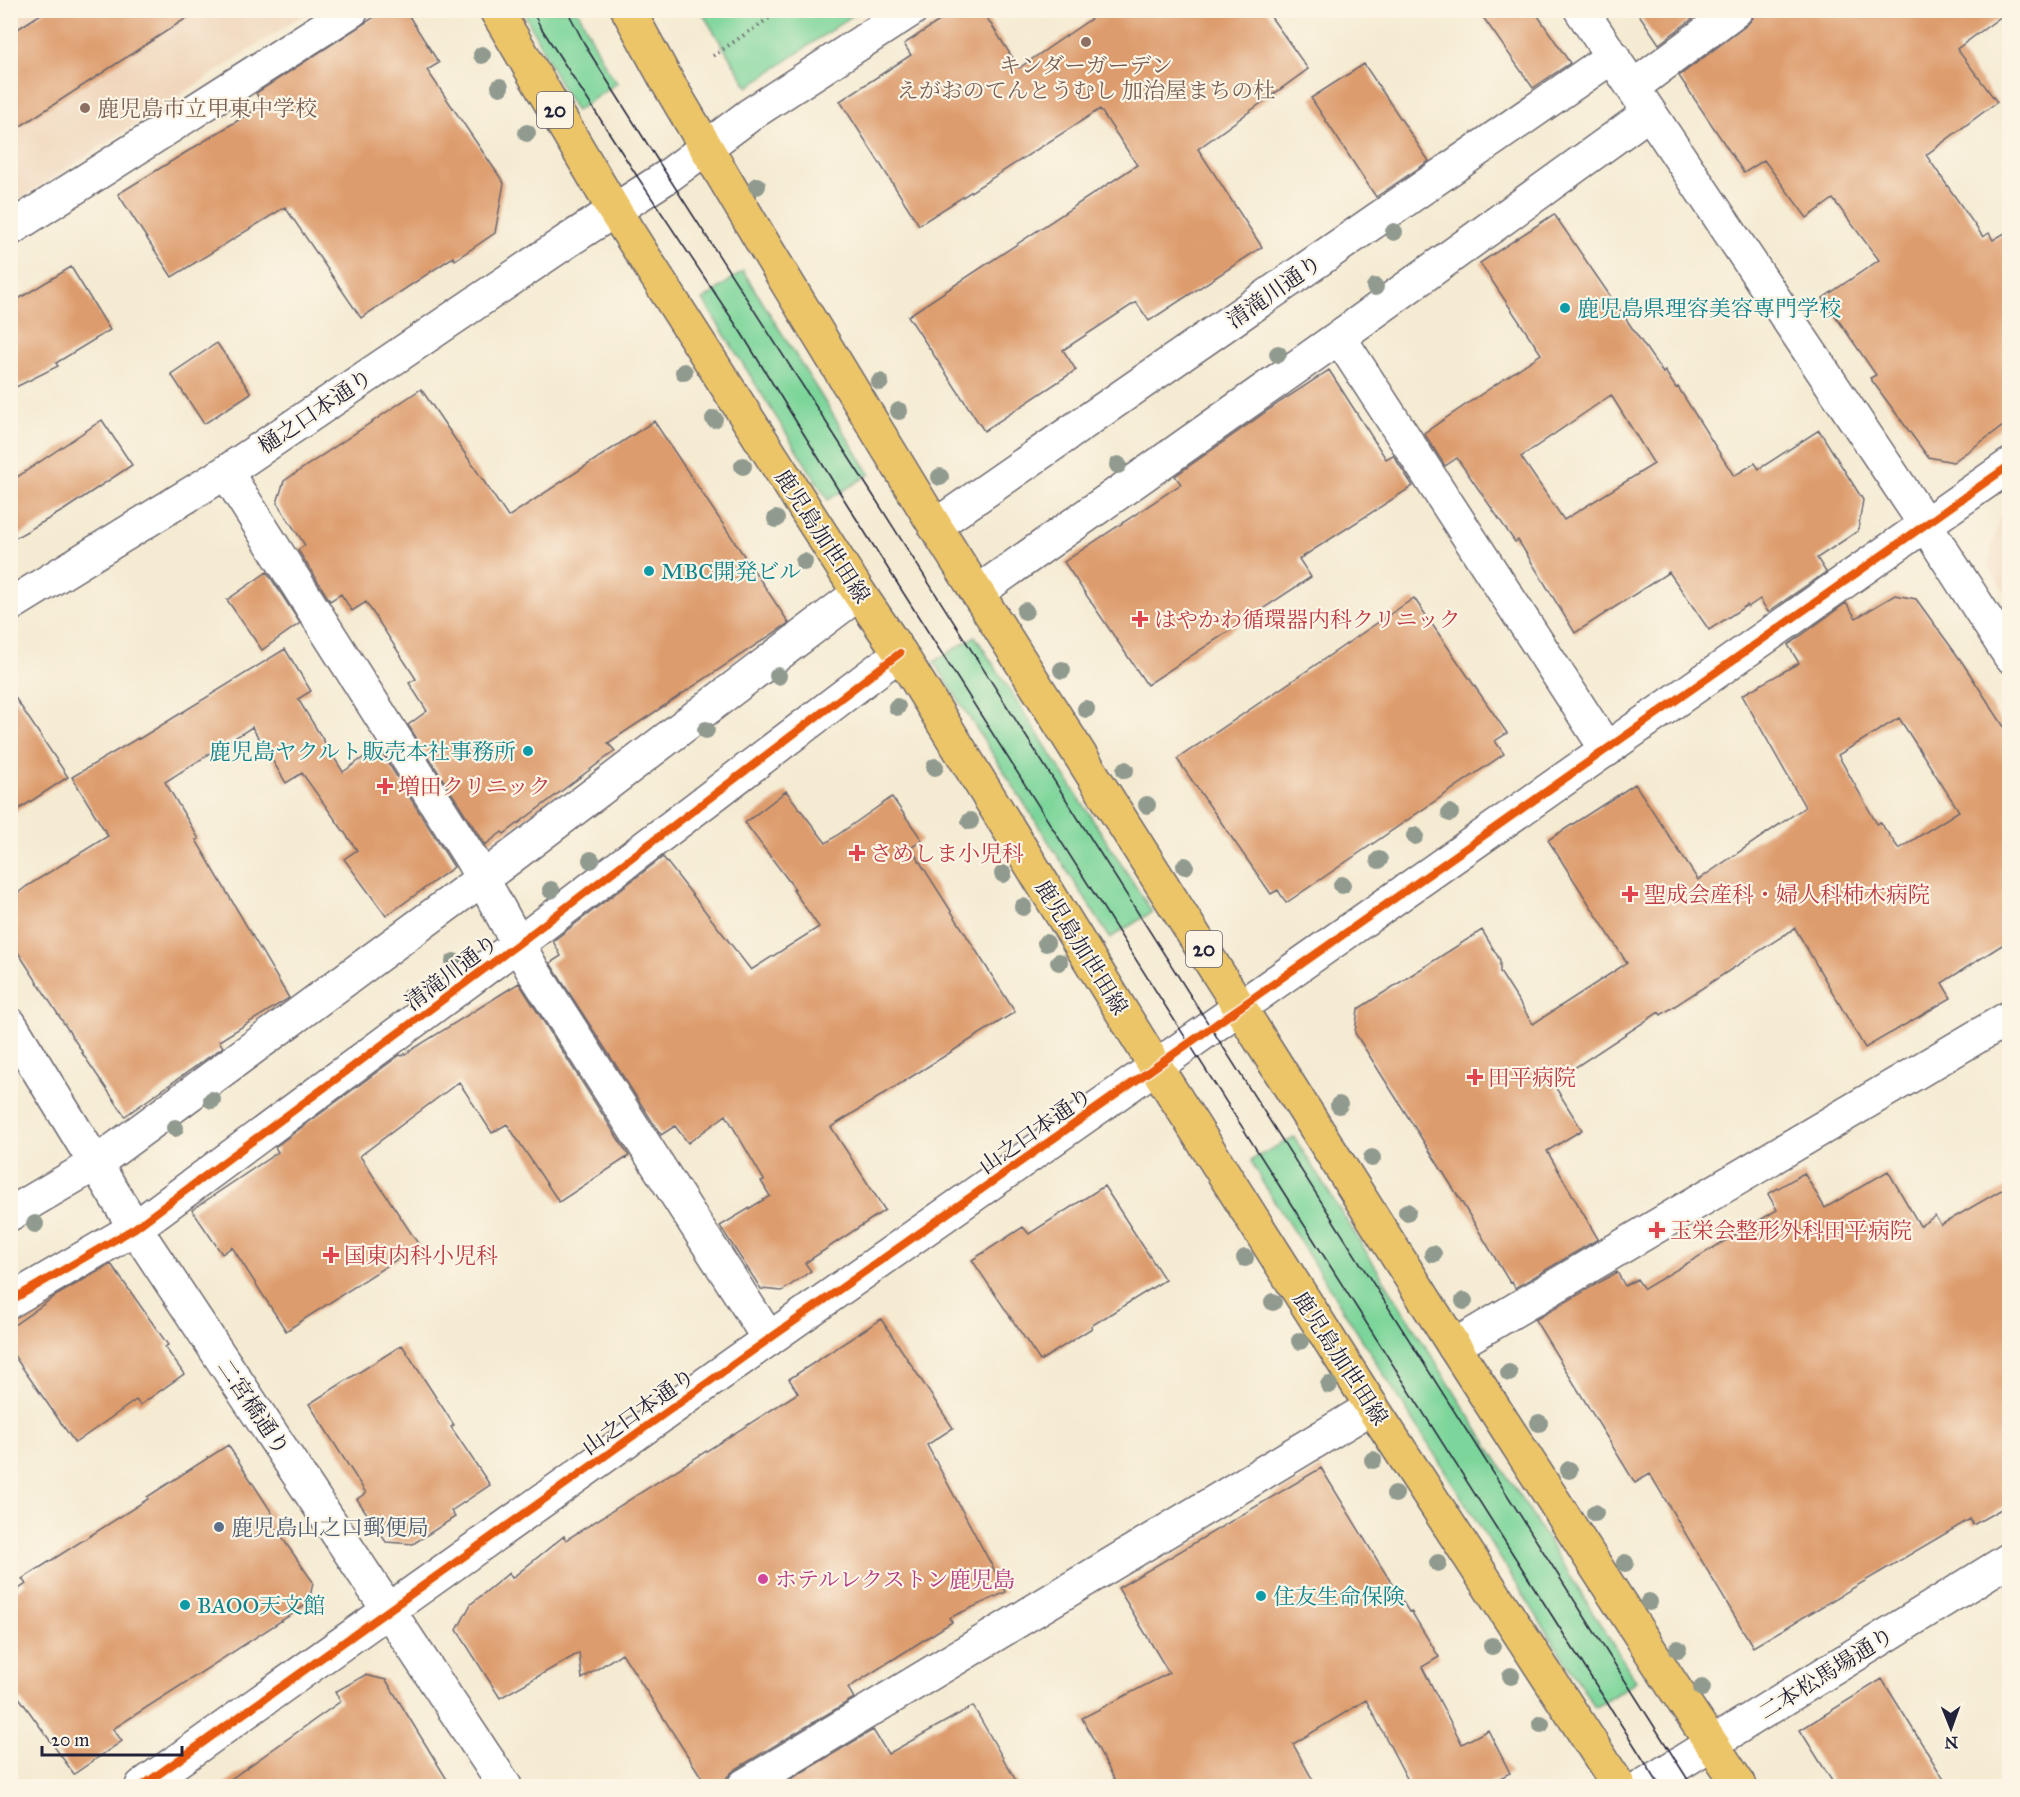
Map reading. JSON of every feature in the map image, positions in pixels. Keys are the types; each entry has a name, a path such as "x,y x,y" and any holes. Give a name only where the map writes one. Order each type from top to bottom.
{"main road":[{"name":"鹿児島加世田線","path":"496,10 614,210 859,593 900,653 1156,1067 1372,1407 1620,1786"},
{"name":"20","path":"628,10 706,148 935,526 1454,1346 1740,1786"}],"street":[{"path":"10,229 352,10"},
{"name":"樋之口本通り","path":"10,605 226,471 668,176 751,114 911,10"},
{"path":"1581,10 1925,524 2010,656"},
{"path":"978,592 1339,337 1641,100 1736,10"},
{"name":"清滝川通り","path":"935,526 1613,56"},
{"path":"1339,337 1607,750"},
{"name":"山之口本通り","path":"142,1786 769,1339 2010,465"},
{"path":"226,471 482,879 538,979 769,1339"},
{"path":"10,1214 95,1164 482,879 859,593"},
{"name":"清滝川通り","path":"10,1301 135,1228 518,944 900,653"},
{"path":"1454,1346 2010,1017"},
{"name":"二宮橋通り","path":"10,1024 135,1228 505,1786"},
{"path":"744,1786 1372,1407"},
{"name":"二本松馬場通り","path":"1643,1786 2010,1559"}],"path":[{"path":"713,56 781,10"}],"shaded area":[{"name":"鹿児島市立甲東中学校","path":"11,11 309,11 11,205"},
{"path":"2009,512 2009,598 1987,565 2000,518"}],"green space":[{"path":"523,11 578,11 607,69 617,83 576,111"},
{"path":"701,11 859,11 748,87"},
{"path":"743,271 870,474 828,500 703,300"},
{"path":"975,636 1152,912 1110,938 934,662"},
{"path":"1294,1137 1636,1681 1595,1708 1261,1180 1251,1160"}],"building":[{"path":"47,10 199,10 10,133 10,34"},
{"path":"385,10 405,10 439,63 427,70 504,183 495,233 455,260 453,257 361,318 285,207 172,277 118,194 263,105 256,93"},
{"path":"956,10 982,10 1019,68 1104,10 1266,10 1308,69 1198,149 1262,247 1149,321 1136,302 1063,350 1076,370 984,431 908,316 1137,165 1100,109 919,225 840,101 911,55 904,44"},
{"path":"1478,10 1534,10 1570,63 1533,88"},
{"path":"1636,10 1704,10 1659,44"},
{"path":"1754,10 2010,10 1957,49 1997,102 1926,155 1983,237 1989,233 1993,240 2010,230 2010,421 1953,462 1928,457 1870,378 1876,375 1823,298 1879,260 1833,199 1807,218 1764,160 1744,173 1679,76 1747,25 1753,18"},
{"path":"1364,64 1429,161 1376,197 1311,98"},
{"path":"1554,214 1663,373 1665,371 1676,388 1678,387 1734,476 1755,463 1759,469 1819,430 1863,500 1858,531 1817,558 1826,572 1768,612 1760,599 1709,630 1669,572 1575,633 1518,540 1515,542 1457,458 1445,466 1424,433 1541,354 1480,263","holes":["1611,395 1654,464 1564,520 1521,457"]},
{"path":"71,267 110,330 56,363 58,366 10,390 10,304"},
{"path":"217,343 251,393 204,424 171,374"},
{"path":"1329,370 1386,459 1393,455 1413,486 1299,559 1311,577 1147,685 1064,562 1181,484 1175,476"},
{"path":"421,389 508,517 654,421 789,623 608,743 615,751 504,834 502,832 485,845 408,725 427,711 409,683 416,679 366,602 352,611 341,594 330,601 298,550 305,545 277,503 284,481"},
{"path":"102,420 132,465 64,510 10,541 10,482"},
{"path":"267,572 300,623 262,650 227,600"},
{"path":"1895,595 1916,599 1962,662 2010,736 2010,940 1942,983 1951,998 1865,1048 1795,928 1661,1015 1659,1012 1565,1074 1566,1077 1554,1085 1582,1130 1547,1151 1598,1239 1515,1288 1355,1033 1358,1009 1482,930 1500,960 1500,972 1533,1024 1627,963 1548,840 1635,784 1698,880 1805,807 1742,695 1799,663 1788,645 1846,603 1856,618","holes":["1899,718 1959,811 1899,849 1880,822 1877,824 1838,755"]},
{"path":"1414,598 1507,733 1495,741 1504,754 1286,903 1278,890 1271,894 1177,759"},
{"path":"285,649 311,691 298,699 343,772 378,747 454,867 386,916 344,859 357,850 302,773 286,783 252,727 165,782 199,839 196,840 289,998 219,1041 223,1047 125,1116 10,940 10,899 108,836 72,777 139,739"},
{"path":"10,690 68,777 10,815"},
{"path":"786,791 826,843 892,797 922,840 911,848 1015,1012 831,1127 885,1210 805,1263 811,1271 782,1291 761,1289 720,1226 770,1196 761,1181 764,1180 726,1115 688,1143 675,1126 661,1135 550,963 561,956 553,941 663,857 751,970 819,927 793,890 795,889 745,823"},
{"path":"519,983 629,1156 559,1202 507,1124 492,1133 459,1082 360,1156 419,1245 286,1331 232,1247 222,1254 192,1210 278,1152 275,1147 400,1055 402,1056"},
{"path":"1888,1171 1920,1226 1935,1216 1941,1225 2010,1185 2010,1504 1973,1525 1970,1519 1753,1647 1650,1474 1635,1483 1535,1320 1617,1272 1625,1286 1637,1279 1644,1289 1777,1210 1768,1194 1804,1173 1825,1208"},
{"path":"1104,1186 1165,1280 1040,1361 972,1260 1023,1227 1029,1234"},
{"path":"111,1264 168,1345 165,1347 184,1374 140,1405 136,1400 75,1443 10,1350 10,1328 57,1295"},
{"name":"ホテルレクストン鹿児島","path":"881,1319 953,1428 927,1445 1006,1592 949,1618 952,1622 848,1688 854,1698 734,1770 727,1777 725,1786 707,1786 622,1653 582,1679 579,1653 500,1698 457,1630 471,1604 509,1573 512,1578 564,1536 566,1540 798,1393 789,1379"},
{"path":"402,1345 454,1425 451,1427 490,1485 451,1511 455,1517 413,1544 386,1542 357,1499 366,1493 309,1404"},
{"path":"228,1445 274,1516 269,1519 313,1582 309,1603 113,1729 122,1741 74,1774 10,1685 10,1595 26,1584 22,1579"},
{"path":"1321,1468 1439,1657 1422,1667 1462,1744 1488,1730 1510,1773 1484,1786 1411,1786 1366,1700 1293,1744 1316,1786 1118,1786 1082,1718 1169,1673 1118,1588"},
{"path":"365,1675 386,1680 451,1786 221,1786 341,1701 335,1692"},
{"path":"1882,1679 1948,1786 1835,1786 1800,1730"},
{"path":"973,1706 1019,1786 779,1786 873,1730 888,1754"}],"tram line":[{"path":"532,10 637,176 742,334 847,504 1660,1786"},
{"path":"567,10 586,47 660,164 871,492 1692,1786"}],"cycle path":[{"path":"142,1786 769,1339 2010,465"},
{"path":"10,1301 135,1228 518,944 900,653"}],"place":[{"name":"キンダーガーデン えがおのてんとうむし 加治屋まちの杜","path":"1086,42"},
{"name":"鹿児島市立甲東中学校","path":"85,108"},
{"name":"鹿児島県理容美容専門学校","path":"1565,308"},
{"name":"MBC開発ビル","path":"649,571"},
{"name":"はやかわ循環器内科クリニック","path":"1140,619"},
{"name":"鹿児島ヤクルト販売本社事務所","path":"528,751"},
{"name":"増田クリニック","path":"385,786"},
{"name":"さめしま小児科","path":"857,853"},
{"name":"聖成会産科・婦人科柿木病院","path":"1630,894"},
{"name":"田平病院","path":"1475,1077"},
{"name":"玉栄会整形外科田平病院","path":"1657,1230"},
{"name":"国東内科小児科","path":"331,1255"},
{"name":"鹿児島山之口郵便局","path":"219,1527"},
{"name":"ホテルレクストン鹿児島","path":"763,1579"},
{"name":"住友生命保険","path":"1261,1596"},
{"name":"BAOO天文館","path":"185,1605"}]}
